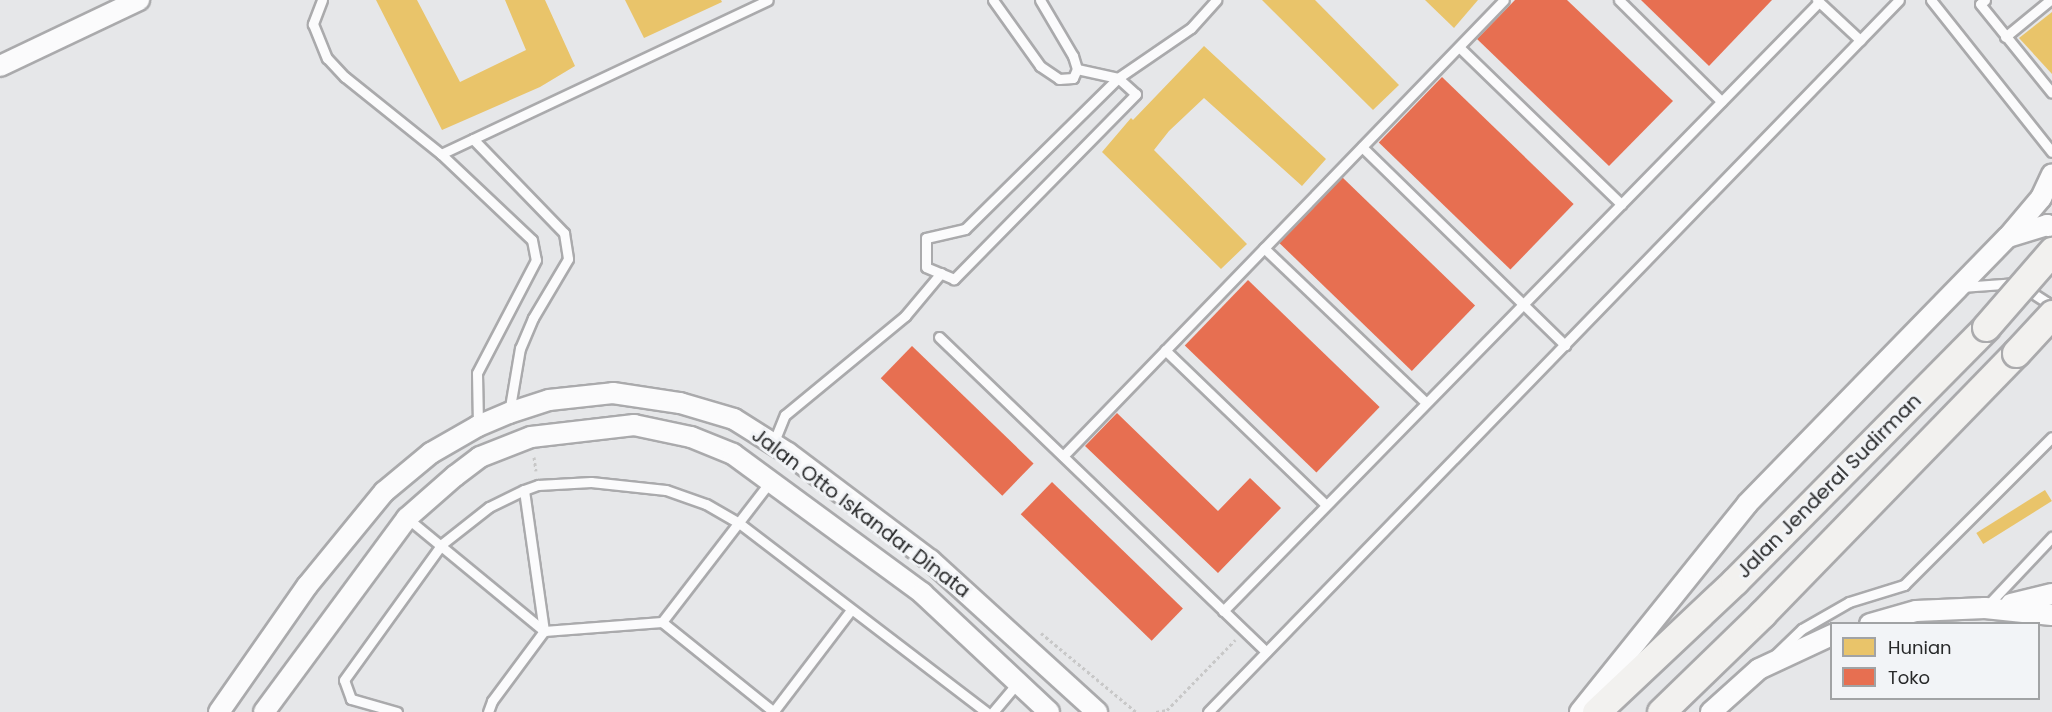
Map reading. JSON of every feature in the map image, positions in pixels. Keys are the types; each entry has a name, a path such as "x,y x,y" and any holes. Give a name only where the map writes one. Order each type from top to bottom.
{"main road":[{"name":"Jalan Jenderal Sudirman","path":"1596,712 1735,581 1986,327 2052,251"},
{"name":"Jalan Jenderal Sudirman","path":"1661,712 1762,614 2052,314"}],"street":[{"path":"0,66 139,0"},
{"path":"1580,712 1747,504 2008,237 2041,198 2052,174"},
{"path":"2008,237 2048,225 2052,227"},
{"name":"Jalan Otto Iskandar Dinata","path":"219,712 307,586 384,492 431,453 478,426 509,413 549,400 614,393 680,403 734,419 773,444 930,560 1097,712"},
{"path":"509,413 511,443"},
{"name":"Jalan Otto Iskandar Dinata","path":"264,712 407,518 480,457 531,437 634,425 691,437 733,454 922,593 1049,712"},
{"path":"478,426 480,457"},
{"path":"1985,608 2052,594"},
{"path":"1877,622 1916,611 1985,608 2052,615"},
{"path":"1711,712 1759,669 1830,636"}],"lane":[{"path":"322,0 313,24 327,58 345,77 441,154 532,240 536,260 477,373 478,426"},
{"path":"441,154 768,0"},
{"path":"993,0 1049,74 1059,79 1073,78 1077,69"},
{"path":"1040,0 1077,69 1118,78 1136,94 954,279 926,267 926,238 965,229 1118,78 1191,28 1216,0"},
{"path":"1063,456 1504,0"},
{"path":"1619,0 1721,101"},
{"path":"1208,712 1899,0"},
{"path":"1931,0 2052,152"},
{"path":"1985,0 1980,4 2052,93"},
{"path":"2005,37 2050,0"},
{"path":"1223,611 1818,1 1860,40"},
{"path":"1459,47 1621,204"},
{"path":"473,139 564,233 568,259 532,318 520,348 509,413"},
{"path":"1362,147 1565,345"},
{"path":"1264,248 1426,404"},
{"path":"773,444 785,415 905,316 941,273"},
{"path":"1959,287 2017,283 2046,302 2052,314"},
{"path":"939,338 1266,652"},
{"path":"1165,350 1326,505"},
{"path":"1759,669 1802,629 1840,607 1904,585 2052,437"},
{"path":"397,712 351,699 345,680 442,544 489,507 524,490 538,485 591,482 666,490 706,504 739,523 986,712"},
{"path":"662,622 771,482"},
{"path":"488,712 492,701 544,631 524,490"},
{"path":"407,518 442,544 544,631 662,622 774,712 851,610"},
{"path":"1985,608 2052,537"},
{"path":"993,712 1018,682"}],"path":[{"path":"531,437 538,485"},
{"path":"1156,712 1167,710 1231,647 1242,630"}],"building: Hunian":[{"path":"376,0 417,0 460,82 526,50 505,0 545,0 575,66 540,87 442,130"},
{"path":"625,0 721,0 722,2 644,38"},
{"path":"1262,0 1315,0 1399,85 1373,110"},
{"path":"1425,0 1478,0 1454,28"},
{"path":"2052,12 2052,74 2019,38"},
{"path":"1204,46 1326,159 1302,186 1204,98 1169,131 1154,150 1247,244 1221,269 1102,152 1131,118 1133,120"},
{"path":"2045,490 2052,501 1983,544 1976,533"}],"building: Toko":[{"path":"1515,0 1567,0 1673,101 1609,166 1477,39"},
{"path":"1641,0 1772,0 1709,66"},
{"path":"1442,77 1574,204 1510,270 1379,142"},
{"path":"1342,177 1475,306 1412,371 1279,242"},
{"path":"1248,280 1380,407 1316,473 1185,345"},
{"path":"912,346 1034,463 1002,496 881,378"},
{"path":"1117,413 1218,511 1250,478 1281,508 1218,573 1085,446"},
{"path":"1052,482 1183,608 1152,641 1021,514"}]}
